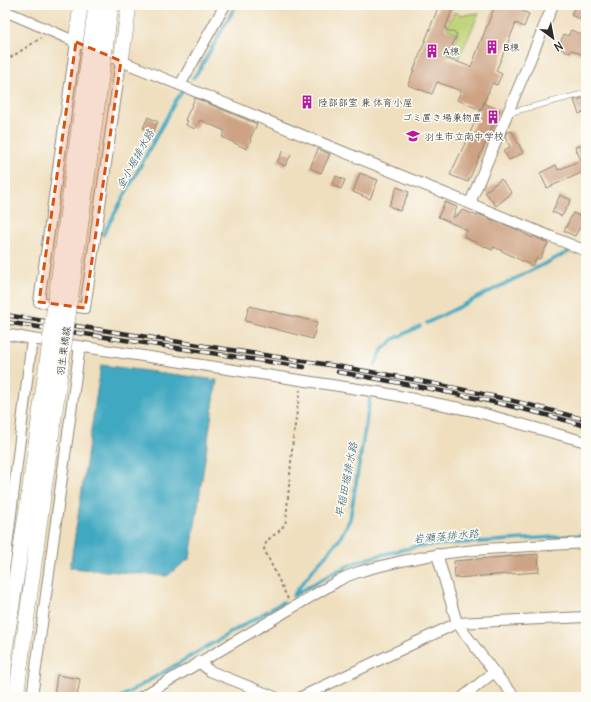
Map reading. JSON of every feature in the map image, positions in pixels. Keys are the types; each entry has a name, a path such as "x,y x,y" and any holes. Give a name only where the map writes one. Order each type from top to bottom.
{"main road":[{"path":"76,42 81,5"},
{"name":"羽生栗橋線","path":"16,697 35,503 96,5"},
{"name":"羽生栗橋線","path":"5,649 35,503 111,5"},
{"path":"121,61 129,5"}],"street":[{"path":"180,85 226,5"},
{"path":"470,203 553,5"},
{"path":"5,11 121,61 586,250"},
{"path":"76,42 39,302 85,308 121,61"},
{"path":"5,334 384,393 474,411 586,442"},
{"path":"5,564 32,339"},
{"path":"32,697 80,346"},
{"path":"141,697 344,577 352,574 400,561 466,550 586,543"},
{"path":"437,554 457,623 514,697"},
{"path":"301,697 457,623 586,617"},
{"path":"199,662 210,671 275,697"},
{"path":"463,697 494,672"}],"lane":[{"path":"508,113 586,93"}],"path":[{"path":"5,61 47,35 51,30"},
{"path":"292,608 264,549 268,540 283,528 286,521 293,439 301,381"}],"highlighted area":[{"path":"76,42 121,61 85,308 39,302"}],"green space":[{"path":"454,12 462,15 479,13 459,58 442,54 447,45 454,45 458,34 447,28"}],"water":[{"path":"101,365 217,380 190,558 167,576 70,568"}],"building":[{"path":"439,5 454,5 445,29 457,34 447,58 471,67 495,5 524,5 522,11 529,14 524,27 516,23 496,71 502,74 497,85 492,83 481,110 457,100 461,91 437,82 432,94 408,85"},
{"path":"575,5 586,5 586,11 582,20 571,15"},
{"path":"571,30 586,36 586,56 571,50 570,53 558,47 564,34 568,36"},
{"path":"195,98 257,124 247,149 222,137 225,131 200,120 195,129 186,125 188,121 185,120"},
{"path":"585,98 586,111 579,114 574,100"},
{"path":"484,103 500,110 468,182 450,175"},
{"path":"148,117 158,122 153,132 143,128"},
{"path":"512,131 523,153 509,160 503,151 510,147 505,136 506,133"},
{"path":"586,143 586,171 547,188 540,173 556,165 558,170 581,160 575,147"},
{"path":"318,149 330,154 321,173 310,168"},
{"path":"283,151 291,155 285,166 277,162"},
{"path":"360,173 378,180 370,199 353,192"},
{"path":"336,176 345,180 341,189 332,185"},
{"path":"501,179 512,193 496,206 485,192"},
{"path":"397,187 409,192 400,211 389,206"},
{"path":"560,195 571,200 562,216 552,212"},
{"path":"445,202 457,207 452,219 463,210 477,216 478,214 548,243 540,259 537,258 532,266 494,247 492,250 464,237 467,230 438,217"},
{"path":"573,213 585,218 575,236 564,231"},
{"path":"249,306 317,322 313,339 245,321"},
{"path":"538,554 539,572 455,578 454,561"},
{"path":"57,675 80,679 77,697 54,696"}],"waterway":[{"name":"金小堀排水路","path":"193,78 200,69 236,5"},
{"name":"金小堀排水路","path":"103,235 176,100 183,91"},
{"name":"早稲田堀排水路","path":"427,323 570,251"},
{"name":"早稲田堀排水路","path":"375,365 382,350 394,339 420,326"},
{"name":"早稲田堀排水路","path":"294,594 339,540 350,519 370,398"},
{"name":"金小堀排水路","path":"5,504 7,489"},
{"name":"岩瀬落排水路","path":"293,596 349,565 373,557 418,546 586,535"},
{"name":"岩瀬落排水路","path":"121,697 283,602"}],"railway":[{"path":"5,315 299,360 423,381 505,399 586,420"},
{"path":"5,322 304,367"},
{"path":"338,372 463,395 525,409 586,426"}],"place":[{"name":"B棟","path":"492,47"},
{"name":"A棟","path":"432,51"},
{"name":"陸部部室 兼 体育小屋","path":"307,102"},
{"name":"ゴミ置き場兼物置","path":"493,117"},
{"name":"羽生市立南中学校","path":"413,136"}]}
